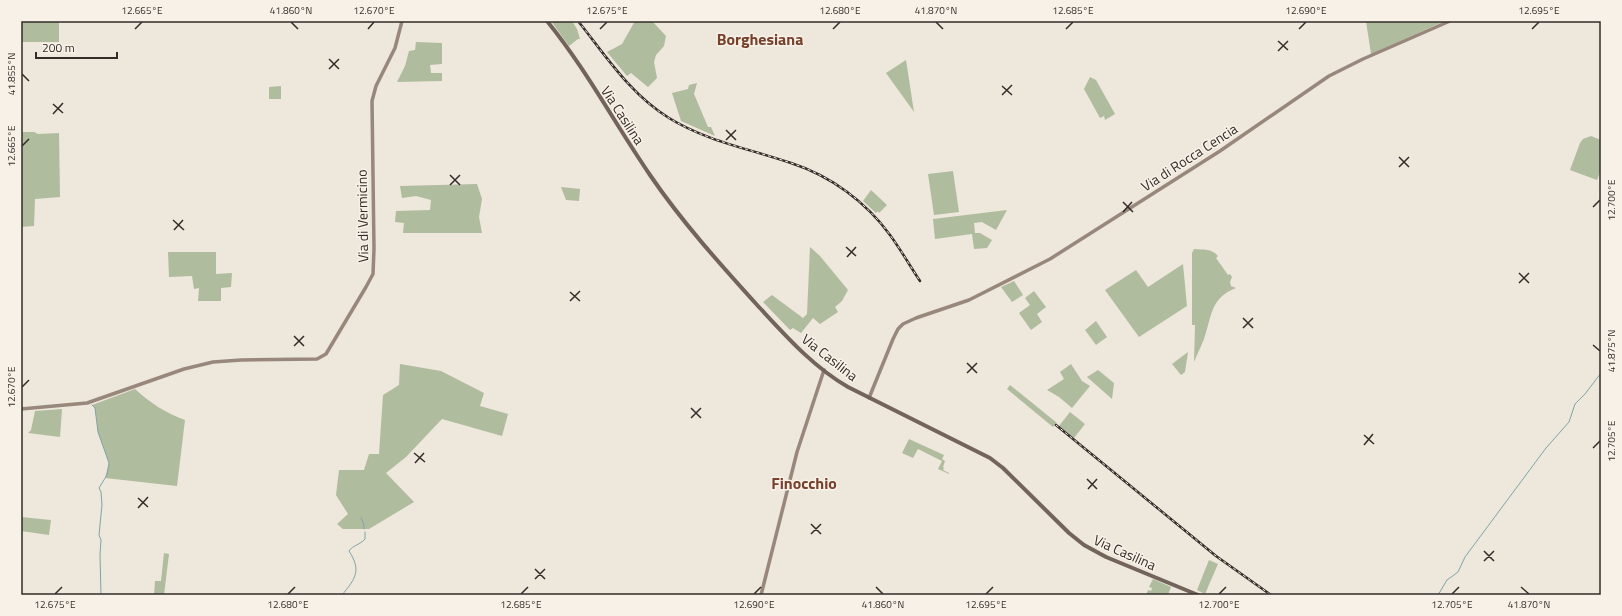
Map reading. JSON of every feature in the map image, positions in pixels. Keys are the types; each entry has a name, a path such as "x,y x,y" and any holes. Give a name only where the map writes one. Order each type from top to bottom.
{"main road":[{"name":"Via di Vermicino","path":"21,409 88,403 184,369 210,363 243,360 317,359 327,353 372,275 374,261 373,98 376,86 396,46 402,21"},
{"name":"Via Casilina","path":"548,21 576,61 651,178 703,245 800,349 824,370 842,383 992,459 1070,534 1089,548 1109,558 1198,595"},
{"name":"Via di Rocca Cencia","path":"869,398 893,339 898,329 903,324 916,318 967,301 1044,262 1220,151 1330,76 1359,61 1450,21"},
{"path":"761,595 797,452 824,370"}],"green space":[{"path":"21,21 59,21 59,42 21,42"},
{"path":"551,21 572,21 577,29 580,39 569,46"},
{"path":"635,21 652,21 666,36 664,46 656,55 654,62 657,78 648,87 631,73 627,76 607,52 622,44"},
{"path":"1366,21 1445,21 1371,54"},
{"path":"416,42 442,43 442,64 430,65 431,73 442,73 442,81 397,82 405,66 409,51 415,50"},
{"path":"906,60 914,112 886,73"},
{"path":"1090,77 1096,80 1115,114 1105,120 1104,116 1100,118 1084,89"},
{"path":"697,83 694,94 708,127 711,127 715,136 681,121 672,93 688,89 689,85"},
{"path":"281,86 281,99 269,99 269,87"},
{"path":"21,132 34,132 38,134 59,133 60,197 35,199 34,226 21,227"},
{"path":"1591,136 1601,140 1601,170 1597,180 1570,170 1580,143 1583,139"},
{"path":"953,171 959,212 934,215 928,174"},
{"path":"477,184 482,199 479,217 482,233 403,233 404,223 395,222 396,211 430,210 431,200 416,196 402,198 400,186"},
{"path":"561,187 580,189 579,201 566,200"},
{"path":"871,190 887,205 879,213 878,211 876,213 863,201"},
{"path":"1007,210 996,230 982,222 974,223 975,233 980,233 992,240 987,248 974,249 972,234 935,239 933,219"},
{"path":"810,247 820,256 848,290 842,301 835,307 838,312 820,324 813,318 801,333 793,328 790,330 763,302 772,295 803,318 807,314"},
{"path":"1194,249 1207,250 1215,253 1218,256 1216,258 1228,275 1230,274 1232,277 1230,282 1231,286 1236,288 1227,292 1221,297 1213,309 1204,339 1194,362 1195,325 1192,325 1192,253"},
{"path":"168,252 216,252 216,274 232,273 231,287 221,288 221,301 198,301 199,288 194,289 192,276 169,277"},
{"path":"1183,264 1187,306 1139,337 1105,290 1136,270 1148,287"},
{"path":"1014,281 1023,295 1012,302 1001,287"},
{"path":"1034,291 1046,307 1037,314 1042,322 1031,330 1019,313 1030,305 1025,298"},
{"path":"1096,321 1107,337 1096,345 1085,330"},
{"path":"1188,352 1185,372 1181,375 1172,364"},
{"path":"400,364 441,371 484,393 480,406 508,414 502,436 442,419 406,457 386,473 414,502 369,529 343,529 337,524 348,514 336,495 339,470 364,470 369,454 379,454 383,395 399,385"},
{"path":"1071,364 1082,381 1090,386 1072,408 1059,397 1047,390 1064,379 1060,372"},
{"path":"1098,370 1114,383 1112,399 1087,377"},
{"path":"1010,385 1057,423 1053,427 1007,389"},
{"path":"135,389 158,407 185,420 177,486 105,478 109,463 98,432 95,408 92,405"},
{"path":"62,409 60,437 28,433 31,430 35,411"},
{"path":"1070,412 1085,424 1074,438 1059,426"},
{"path":"909,439 944,455 942,459 945,461 943,470 949,474 938,469 942,461 918,449 913,458 902,453"},
{"path":"21,517 51,520 49,535 21,531"},
{"path":"164,553 169,554 164,595 154,595 155,581 161,581"},
{"path":"1209,560 1218,564 1205,594 1197,590"},
{"path":"1153,579 1171,587 1168,595 1146,595 1148,590 1151,591 1152,588 1149,587"}],"waterway":[{"path":"1438,595 1447,580 1458,572 1465,557 1546,448 1569,422 1575,404 1585,394 1601,373"},
{"path":"92,405 95,408 98,432 109,463 107,475 99,488 101,492 102,505 99,535 101,540 101,595"},
{"path":"361,518 364,529"},
{"path":"342,595 353,579 356,569 349,551 352,547 361,543 365,539 365,532"}],"railway":[{"path":"578,21 630,86 642,98 669,118 713,139 806,168 834,183 859,201 880,223 894,241 920,281"},
{"path":"1056,425 1216,556 1271,595"}],"district":[{"name":"Borghesiana","path":"760,39"},
{"name":"Finocchio","path":"804,483"}]}
